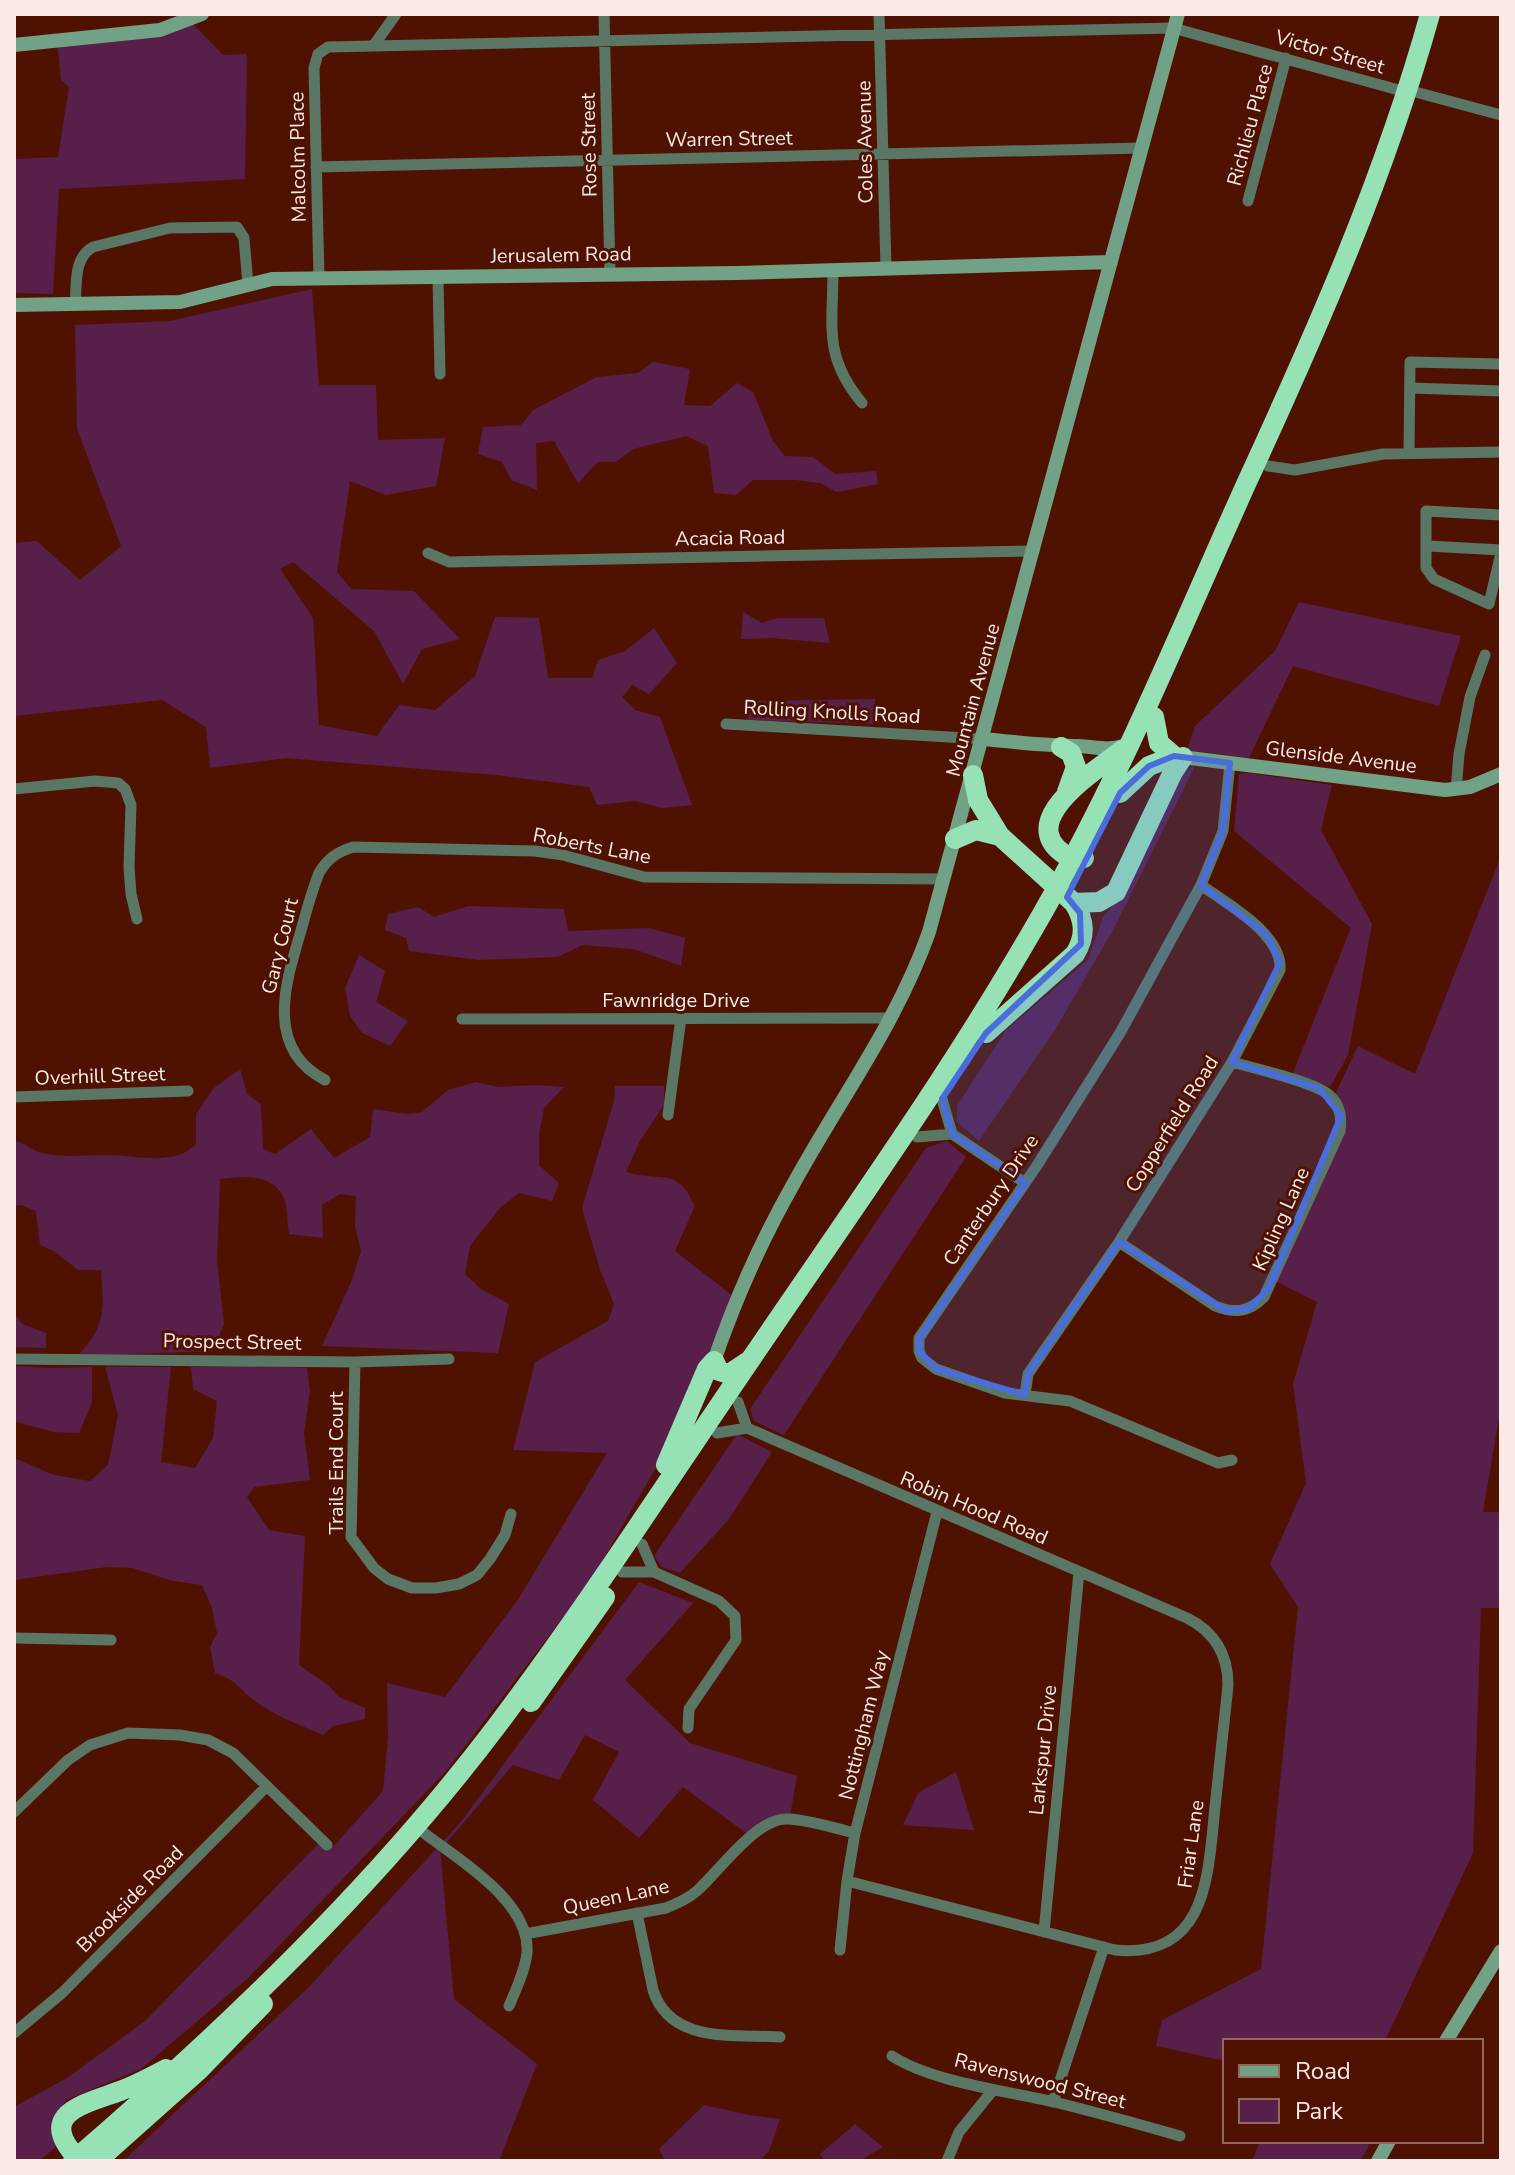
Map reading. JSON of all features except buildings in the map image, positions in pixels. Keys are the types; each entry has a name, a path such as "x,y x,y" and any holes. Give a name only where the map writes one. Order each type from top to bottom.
{"highway":[{"path":"1080,856 1120,793 1354,272 1412,92 1430,14"},
{"path":"621,1562 642,1544 917,1137 986,1033 1066,896 1128,744 1312,340 1443,14"},
{"path":"1154,717 1159,743 1178,756"},
{"path":"1065,795 1128,744"},
{"path":"1061,747 1071,753 1076,774 1051,814 1050,833 1060,852 1080,856"},
{"path":"1120,793 1149,766 1178,756"},
{"path":"1066,896 1099,902 1116,892 1178,756"},
{"path":"973,775 978,800 1000,836 1066,896 1080,913 1083,930 1081,944 1075,954 986,1033"},
{"path":"955,839 976,830 1000,836"},
{"path":"81,2160 199,2070 331,1935 424,1833 518,1719 752,1356 1066,896"},
{"path":"81,2160 200,2048 320,1928 415,1825 495,1729 621,1562 678,1442 707,1369 714,1361 719,1371 726,1375 737,1371 752,1356"},
{"path":"81,2160 63,2140 60,2130 67,2114 92,2099 150,2078 200,2048"}],"street":[{"path":"14,45 140,34 202,14"},
{"path":"374,45 396,14"},
{"name":"Rose Street","path":"604,14 610,274"},
{"name":"Coles Avenue","path":"879,14 886,268"},
{"name":"Victor Street","path":"335,46 880,34 1176,21 1286,58 1501,115"},
{"name":"Mountain Avenue","path":"714,1361 768,1232 891,1018 916,968 983,739 1176,21"},
{"name":"Malcolm Place","path":"319,279 315,60 322,50 335,46"},
{"name":"Richlieu Place","path":"1248,201 1286,58"},
{"name":"Warren Street","path":"316,167 1142,148"},
{"path":"75,305 80,260 84,253 93,247 170,228 237,227 244,238 248,285"},
{"name":"Jerusalem Road","path":"14,305 180,302 272,279 1111,262"},
{"path":"833,270 833,352 842,376 862,403"},
{"path":"438,277 440,374"},
{"path":"1409,453 1410,362 1501,364"},
{"path":"1410,388 1501,391"},
{"path":"1268,466 1286,470 1307,469 1353,458 1409,453 1501,452"},
{"path":"1428,546 1501,551 1489,604 1434,579 1426,568 1426,511 1501,515"},
{"name":"Acacia Road","path":"428,553 449,562 1034,551"},
{"path":"1456,790 1460,747 1470,697 1485,655"},
{"name":"Rolling Knolls Road","path":"726,724 983,739"},
{"path":"983,739 1061,747 1082,746 1107,751 1128,744"},
{"name":"Glenside Avenue","path":"1178,756 1456,790 1501,774"},
{"name":"Canterbury Drive","path":"1230,763 1223,831 1201,885 1120,1033 918,1343 922,1358 936,1369 985,1387 1070,1401 1218,1463 1232,1460"},
{"path":"14,789 95,781 118,783 125,789 131,805 129,867 137,919"},
{"name":"Roberts Lane","path":"331,858 353,847 535,851 563,855 644,877 944,879"},
{"name":"Gary Court","path":"325,1080 314,1074 297,1056 289,1037 283,1005 288,974 315,884 325,863 331,858"},
{"name":"Copperfield Road","path":"1025,1395 1028,1374 1119,1242 1232,1062 1280,970 1279,954 1267,935 1201,885"},
{"path":"668,1115 681,1018"},
{"name":"Fawnridge Drive","path":"462,1019 891,1018"},
{"name":"Kipling Lane","path":"1119,1242 1226,1311 1249,1309 1264,1297 1340,1131 1341,1116 1331,1097 1319,1088 1232,1062"},
{"name":"Overhill Street","path":"14,1097 188,1091"},
{"path":"942,1099 952,1134"},
{"path":"917,1137 952,1134 1025,1183"},
{"name":"Prospect Street","path":"14,1359 355,1362 449,1359"},
{"name":"Trails End Court","path":"355,1362 351,1537 374,1568 388,1579 412,1588 459,1584 477,1575 490,1559 505,1535 511,1514"},
{"path":"717,1433 747,1428 738,1402"},
{"name":"Robin Hood Road","path":"747,1428 1187,1618"},
{"name":"Nottingham Way","path":"840,1950 855,1833 937,1512"},
{"path":"642,1544 654,1572"},
{"path":"621,1562 654,1572 719,1601 729,1609 737,1624 732,1649 689,1709 688,1728"},
{"name":"Larkspur Drive","path":"1044,1932 1079,1572"},
{"name":"Friar Lane","path":"847,1881 1104,1947 1133,1951 1165,1942 1190,1920 1205,1890 1228,1671 1222,1651 1210,1634 1187,1618"},
{"path":"14,1638 111,1640"},
{"path":"14,1812 79,1752 102,1740 128,1733 180,1735 208,1740 233,1753 327,1845"},
{"name":"Brookside Road","path":"14,2033 62,1993 267,1786"},
{"name":"Queen Lane","path":"525,1934 666,1908 684,1901 698,1891 757,1831 779,1820 787,1818 855,1833"},
{"path":"424,1833 505,1898 518,1916 527,1951 509,2006"},
{"path":"637,1913 656,2001 669,2018 687,2029 701,2032 780,2037"},
{"path":"1053,2102 1104,1947"},
{"path":"1447,2039 1501,1951"},
{"name":"Ravenswood Street","path":"892,2056 917,2068 993,2090 1053,2102 1180,2136"},
{"path":"947,2161 959,2132 993,2090"},
{"path":"1378,2161 1388,2143"}],"highlighted area":[{"path":"1174,756 1230,763 1223,831 1201,885 1267,935 1280,962 1232,1062 1319,1088 1341,1116 1269,1288 1249,1309 1226,1311 1119,1242 1028,1374 1025,1395 936,1369 919,1351 919,1338 1025,1183 952,1134 942,1099 986,1033 1081,944 1080,913 1067,897 1120,793 1149,766"}],"green space":[{"path":"189,20 223,55 247,54 245,179 59,189 53,294 14,293 14,159 58,157 69,87 61,80 57,42"},
{"path":"312,289 319,385 376,385 378,440 445,438 436,486 386,495 350,481 337,572 351,589 414,591 460,639 422,649 403,684 374,631 293,562 280,569 313,618 319,725 377,736 399,705 435,710 475,676 495,617 539,618 548,678 592,678 598,660 625,651 654,628 677,663 649,694 632,685 622,697 635,710 660,717 692,805 662,808 635,801 597,805 589,787 496,775 286,758 210,768 206,727 162,700 14,716 14,543 37,541 80,580 121,546 77,429 75,325 170,321"},
{"path":"653,362 690,369 684,405 710,406 737,383 753,392 773,441 785,456 813,457 835,474 876,471 878,484 837,492 820,483 753,480 736,495 714,493 708,446 686,436 633,449 616,462 598,462 578,483 554,441 536,443 537,490 511,480 502,462 478,454 483,427 521,425 533,410 597,377 638,373"},
{"path":"1299,602 1461,636 1439,706 1293,666 1249,758 1187,750 1195,726 1275,651"},
{"path":"743,612 762,623 777,618 824,618 830,643 741,639"},
{"path":"875,699 875,724 748,720 751,701"},
{"path":"1195,766 1113,930 1056,1028 979,1141 957,1122 957,1106 1006,1030 1088,960 1103,917 1122,894 1185,770"},
{"path":"1239,774 1332,785 1321,830 1372,924 1348,1055 1330,1087 1293,1073 1351,928 1234,831"},
{"path":"1501,856 1501,1406 1483,1512 1501,1512 1501,1608 1481,1608 1473,1853 1386,2039 1223,2039 1223,2061 1156,2046 1162,2020 1261,1969 1298,1607 1270,1564 1306,1483 1293,1384 1317,1302 1267,1277 1339,1129 1331,1103 1358,1046 1415,1074"},
{"path":"468,906 564,909 568,931 649,928 685,938 681,966 634,949 582,945 558,957 479,960 409,951 406,938 385,930 388,914 418,907 434,917"},
{"path":"359,955 385,971 376,1002 408,1021 390,1046 362,1033 350,1016 345,988"},
{"path":"240,1069 247,1094 261,1104 263,1149 275,1154 311,1129 334,1158 370,1137 373,1109 407,1114 422,1112 448,1090 476,1082 498,1087 564,1087 544,1108 539,1135 539,1165 559,1183 552,1201 519,1193 500,1208 470,1246 465,1274 481,1289 509,1304 498,1353 322,1346 352,1280 361,1251 355,1226 356,1196 340,1194 322,1205 323,1238 289,1234 283,1196 271,1183 246,1177 220,1179 217,1260 224,1324 213,1351 77,1356 93,1336 101,1317 101,1270 78,1270 54,1251 40,1245 36,1211 21,1205 14,1206 14,1141 38,1152 58,1155 166,1158 177,1155 196,1144 196,1114 214,1088"},
{"path":"615,1086 664,1086 664,1105 640,1141 626,1172 668,1178 682,1185 695,1206 675,1251 734,1297 672,1440 590,1582 447,1770 248,1978 141,2069 66,2100 51,2123 57,2146 39,2161 14,2161 14,2107 67,2078 145,2021 323,1839 333,1847 383,1791 388,1738 387,1683 445,1697 517,1601 607,1453 513,1450 535,1362 608,1321 614,1304 600,1270 582,1208 614,1101"},
{"path":"947,1141 966,1157 784,1435 754,1421 750,1409 926,1148"},
{"path":"14,1312 22,1324 46,1333 46,1348 14,1347"},
{"path":"14,1366 92,1367 92,1402 79,1433 54,1432 16,1422 14,1437"},
{"path":"105,1367 171,1367 161,1462 195,1468 213,1438 217,1401 193,1389 191,1367 307,1368 310,1391 304,1433 310,1480 254,1487 247,1497 269,1530 305,1536 299,1665 328,1685 339,1697 365,1708 365,1719 333,1726 323,1735 271,1711 234,1682 215,1673 210,1647 217,1633 212,1608 202,1585 173,1581 132,1568 107,1567 14,1580 14,1458 54,1475 90,1481 108,1465 118,1415"},
{"path":"737,1434 772,1452 729,1519 680,1573 662,1567 654,1556"},
{"path":"639,1582 693,1603 625,1680 690,1743 797,1776 789,1822 749,1835 683,1787 639,1838 593,1800 619,1752 585,1735 559,1780 513,1765 440,1850 454,1999 537,2064 499,2161 123,2161 309,1987 460,1823"},
{"path":"956,1772 974,1830 903,1825 918,1793"},
{"path":"704,2105 780,2119 769,2151 760,2161 665,2161 659,2149"},
{"path":"855,2124 883,2147 859,2161 825,2161 820,2154"},
{"path":"1259,2143 1371,2143 1360,2161 1252,2161"}]}
